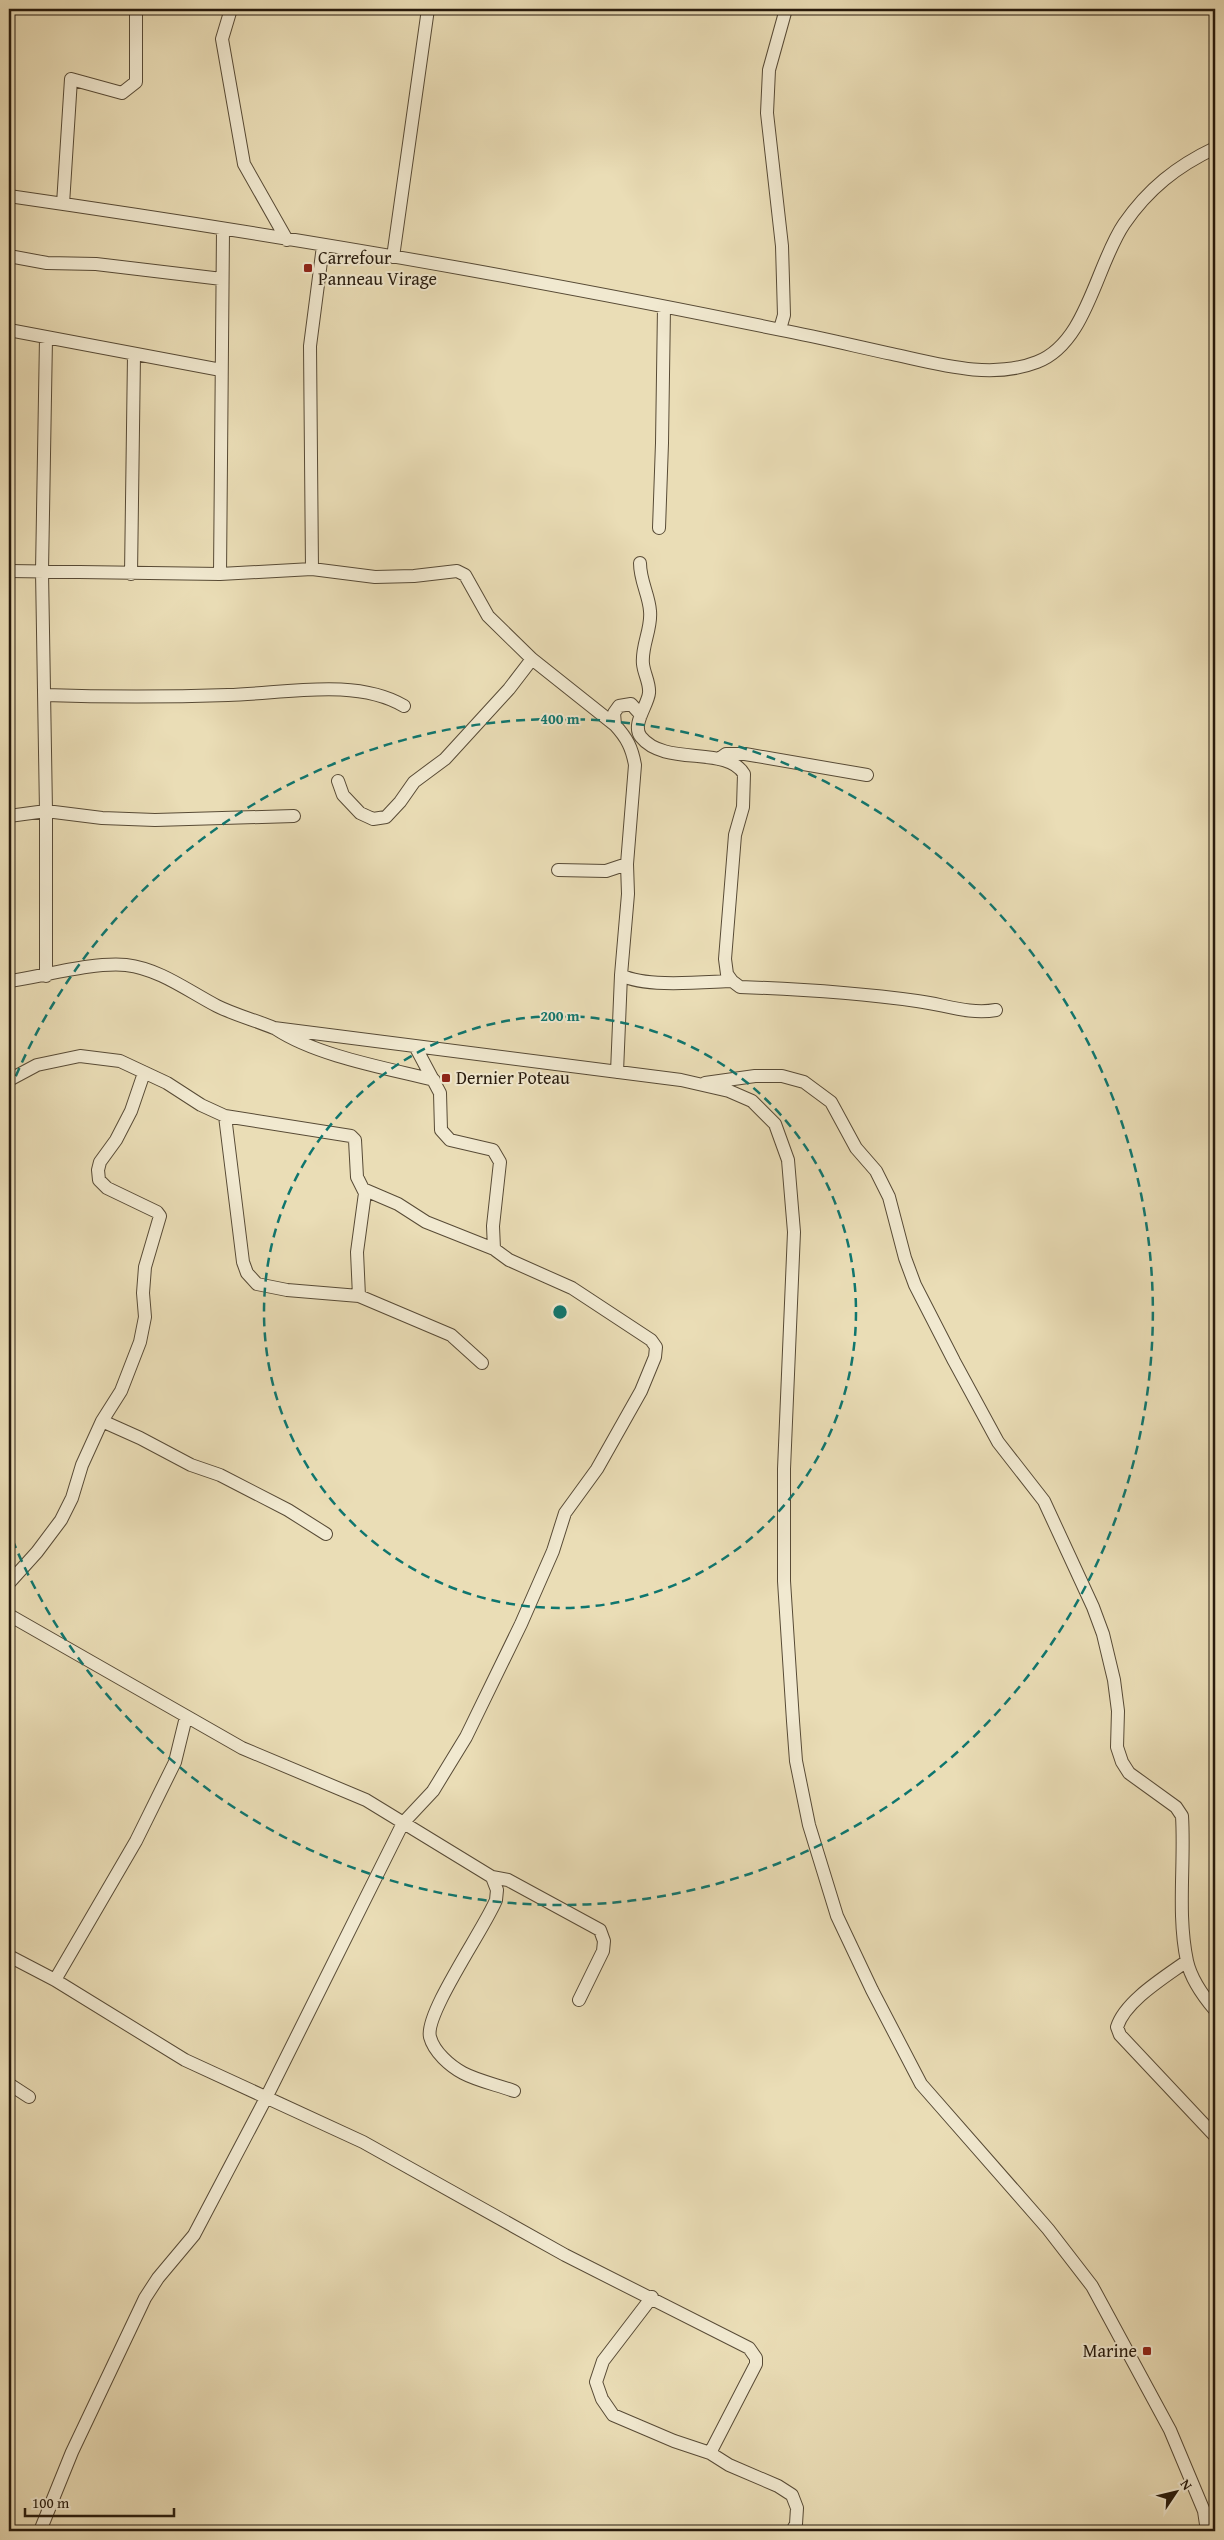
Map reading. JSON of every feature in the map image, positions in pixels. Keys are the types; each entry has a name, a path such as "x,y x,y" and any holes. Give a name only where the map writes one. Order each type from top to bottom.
{"street":[{"path":"63,204 71,79 122,93 136,82 136,9"},
{"path":"231,9 222,39 244,164 287,240"},
{"path":"392,257 428,9"},
{"path":"780,330 784,315 782,246 767,113 769,70 786,9"},
{"path":"9,196 392,257 664,307 956,368 1012,368 1038,362 1056,351 1071,336 1108,253 1124,224 1153,188 1181,165 1215,148"},
{"path":"220,574 223,230"},
{"path":"312,569 310,346 323,246"},
{"path":"9,256 47,262 96,264 222,279"},
{"path":"658,528 662,443 664,307"},
{"path":"9,330 221,370"},
{"path":"46,338 42,571 46,811 46,976"},
{"path":"130,574 134,355"},
{"path":"617,1072 621,975 628,894 627,864 635,765 632,734 649,696 643,663 651,626 650,609 640,578 640,563"},
{"path":"9,571 220,574 312,569 375,577 414,576 457,571 465,575 488,616 532,659 615,725 640,736 655,747 684,756 719,759 740,766 746,783 743,807 735,835 726,924 725,959 727,974 732,981 740,986 812,990 919,1001 982,1013 996,1010"},
{"path":"338,781 343,795 360,813 374,819 386,817 400,802 414,782 445,759 509,689 532,659"},
{"path":"44,695 230,696 348,689 391,698 404,706"},
{"path":"615,725 614,712 622,705 631,704 641,715"},
{"path":"719,759 726,754 745,754 867,775"},
{"path":"9,816 46,811 102,818 155,820 294,816"},
{"path":"558,870 606,871 627,864"},
{"path":"9,981 84,968 125,965 151,970 219,1007 274,1028 290,1038 326,1051 434,1080"},
{"path":"621,975 628,978 669,983 732,981"},
{"path":"274,1028 681,1080 695,1085 729,1091 752,1101 775,1124 788,1160 794,1232 784,1469 784,1581 793,1721 798,1769 809,1825 838,1916 872,1990 921,2084 1048,2229 1092,2286 1170,2430 1204,2510 1207,2531"},
{"path":"415,1046 425,1068 434,1080 440,1093 440,1118 444,1136 450,1140 493,1150 500,1162 493,1226 494,1249"},
{"path":"9,1080 37,1065 80,1056 120,1061 225,1116 351,1136 355,1140 357,1177 363,1188 364,1200 358,1252 359,1296"},
{"path":"9,1583 38,1552 61,1520 72,1498 82,1464 102,1422 121,1391 140,1342 145,1317 143,1293 145,1267 160,1216 156,1212 107,1188 99,1180 98,1170 100,1162 116,1140 131,1110 144,1073"},
{"path":"695,1085 755,1076 782,1076 804,1082 831,1102 856,1148 876,1171 889,1197 905,1258 915,1285 980,1412 998,1442 1044,1501 1093,1607 1103,1634 1114,1680 1118,1711 1118,1747 1122,1762 1129,1773 1176,1807 1182,1816 1183,1898 1187,1962 1193,1978 1215,2010"},
{"path":"225,1116 243,1262 247,1273 257,1284 359,1296 452,1335 482,1363"},
{"path":"40,2531 72,2452 145,2298 158,2278 194,2235 266,2098 403,1823 433,1791 466,1737 521,1624 553,1552 565,1514 602,1460 641,1391 656,1357 656,1348 651,1340 572,1288 509,1260 494,1249 426,1222 398,1204 363,1188"},
{"path":"102,1422 140,1438 190,1465 220,1474 288,1510 326,1534"},
{"path":"9,1615 242,1748 366,1800 492,1877 508,1880 600,1930 604,1941 603,1951 579,2000"},
{"path":"55,1980 136,1841 175,1762 186,1717"},
{"path":"492,1877 497,1890 496,1900 449,1985 432,2023 430,2036 440,2054 464,2073 514,2091"},
{"path":"9,1956 55,1980 185,2060 362,2142 565,2255 652,2297 750,2348 756,2358 753,2372 710,2453"},
{"path":"1187,1962 1149,1989 1127,2009 1116,2027 1120,2035 1215,2136"},
{"path":"9,2084 29,2097"},
{"path":"652,2297 603,2361 596,2382 602,2399 613,2415 674,2441 710,2453 728,2465 778,2486 792,2494 798,2508 796,2524 792,2531"}],"place":[{"name":"Carrefour Panneau Virage","path":"308,268"},
{"name":"Dernier Poteau","path":"446,1078"},
{"name":"Marine","path":"1147,2351"}]}
